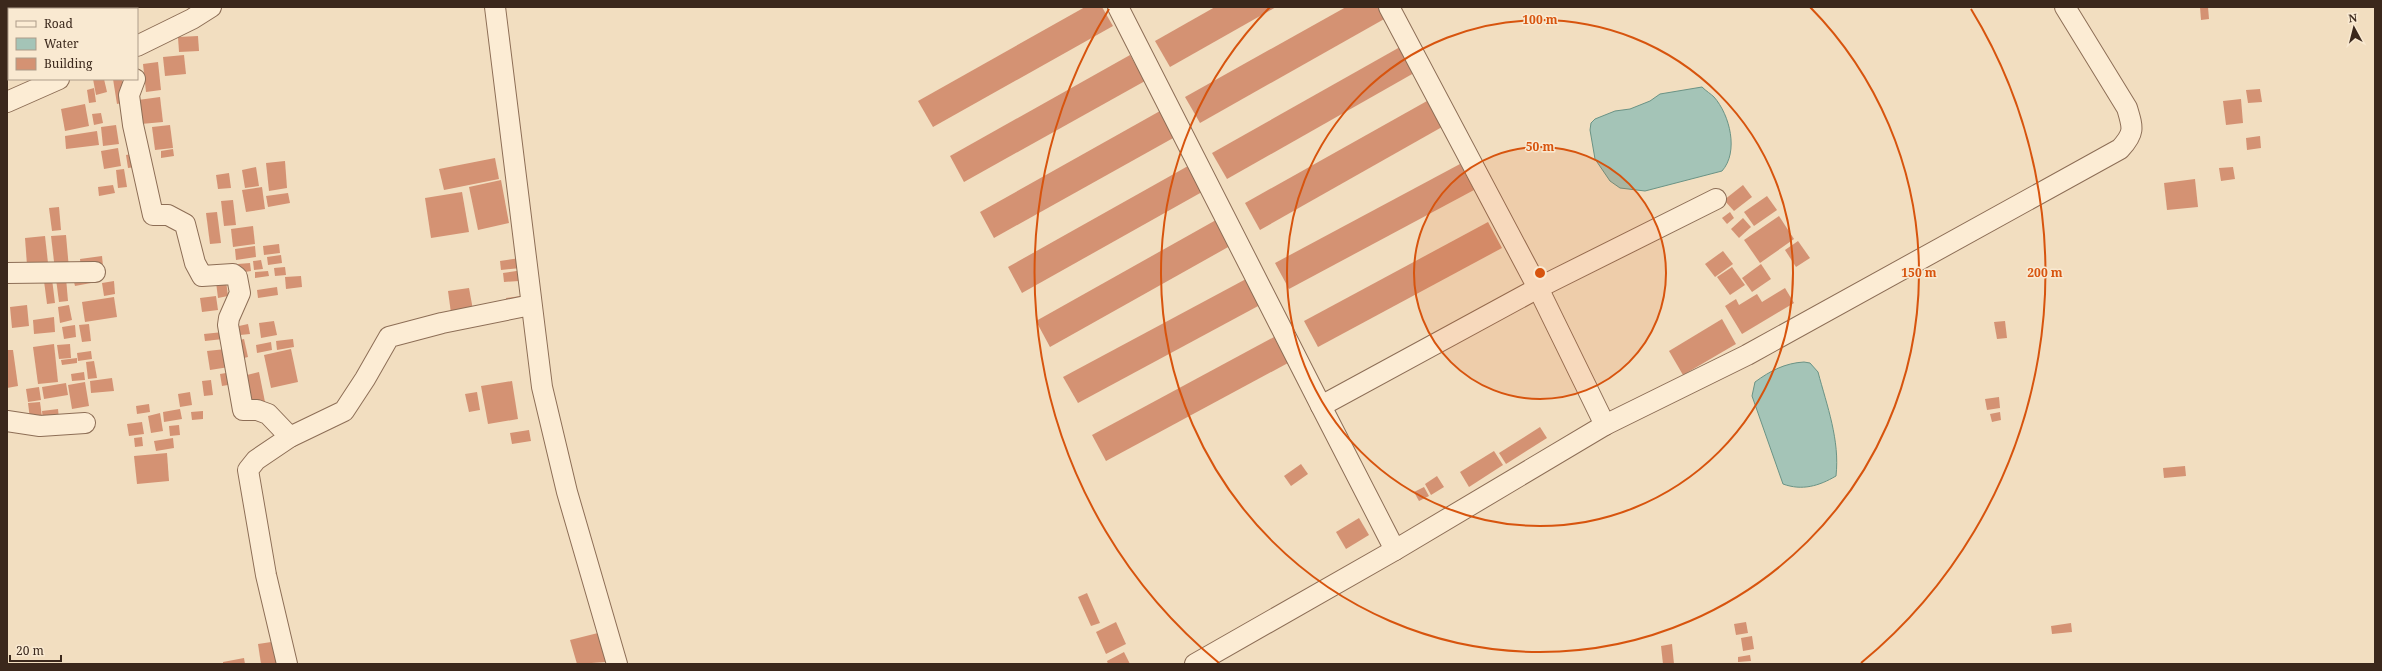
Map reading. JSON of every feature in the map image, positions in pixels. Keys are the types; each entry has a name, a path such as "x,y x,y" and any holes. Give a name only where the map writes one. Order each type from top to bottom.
{"street":[{"path":"138,46 192,19 211,7"},
{"path":"495,7 542,387 567,492 617,664"},
{"path":"1118,7 1395,550"},
{"path":"1389,7 1538,288 1605,425"},
{"path":"1195,664 1395,550 1605,425 1747,355 2120,149 2131,137 2132,126 2127,108 2065,7"},
{"path":"7,102 57,80"},
{"path":"135,80 129,95 132,118 153,215 168,215 185,224 195,263 202,276 233,274 237,277 240,293 229,318 228,326 243,410 256,410 268,414 290,437"},
{"path":"1321,406 1538,288 1716,199"},
{"path":"7,273 95,272"},
{"path":"287,664 266,575 248,470 256,460 290,437 344,410 365,379 389,337 442,323 531,305"},
{"path":"7,421 40,426 84,424"}],"water":[{"path":"1702,87 1714,97 1720,105 1728,123 1731,144 1730,154 1722,171 1645,191 1620,188 1610,181 1595,159 1590,130 1591,123 1595,119 1615,111 1630,109 1650,101 1660,94"},
{"path":"1804,362 1810,363 1818,372 1832,423 1837,463 1836,476 1817,485 1797,487 1783,484 1752,396 1755,382 1761,378 1784,366"}],"building":[{"path":"7,7 24,7 8,8 7,53"},
{"path":"1085,7 1102,7 1113,26 933,127 918,101"},
{"path":"1215,7 1276,7 1170,67 1155,41"},
{"path":"1346,7 1380,7 1386,18 1200,123 1185,97"},
{"path":"2200,7 2208,7 2209,19 2201,20"},
{"path":"198,36 199,51 179,52 178,37"},
{"path":"1400,47 1414,73 1227,179 1212,153"},
{"path":"184,55 186,74 165,76 163,57"},
{"path":"1130,55 1145,81 964,182 950,156"},
{"path":"158,62 161,90 146,92 143,64"},
{"path":"93,80 104,80 107,92 96,95"},
{"path":"113,80 122,80 126,102 117,104"},
{"path":"94,88 96,102 89,103 87,90"},
{"path":"2260,89 2262,102 2248,103 2246,90"},
{"path":"160,97 163,122 141,124 138,100"},
{"path":"2241,99 2243,123 2226,125 2223,101"},
{"path":"1427,101 1442,127 1260,230 1245,203"},
{"path":"85,104 89,126 65,131 61,109"},
{"path":"1160,111 1175,137 994,238 980,212"},
{"path":"101,113 103,123 94,125 92,114"},
{"path":"116,125 119,144 103,146 101,127"},
{"path":"170,125 173,148 155,150 152,127"},
{"path":"97,131 99,145 66,149 65,136"},
{"path":"2260,136 2261,148 2247,150 2246,138"},
{"path":"118,148 121,166 104,169 101,151"},
{"path":"173,149 174,156 161,158 161,151"},
{"path":"132,154 135,167 128,168 126,155"},
{"path":"495,158 499,179 444,190 439,169"},
{"path":"285,161 287,188 269,191 266,163"},
{"path":"1460,164 1474,190 1289,289 1275,263"},
{"path":"1188,166 1202,192 1022,293 1008,267"},
{"path":"256,167 259,186 245,188 242,170"},
{"path":"2233,167 2235,179 2221,181 2219,168"},
{"path":"124,169 127,187 118,188 116,170"},
{"path":"229,173 231,188 218,189 216,175"},
{"path":"2195,179 2198,207 2167,210 2164,183"},
{"path":"501,180 509,223 478,230 469,187"},
{"path":"113,185 115,193 99,196 98,187"},
{"path":"1743,185 1752,197 1734,211 1724,200"},
{"path":"262,187 265,209 246,212 242,190"},
{"path":"462,192 469,232 431,238 425,198"},
{"path":"288,193 290,203 268,207 266,196"},
{"path":"1767,196 1777,210 1754,226 1744,212"},
{"path":"233,200 236,225 224,226 221,201"},
{"path":"59,207 61,230 52,231 49,208"},
{"path":"217,212 221,243 210,244 206,213"},
{"path":"1730,212 1734,218 1727,224 1722,218"},
{"path":"1779,216 1794,239 1760,263 1744,240"},
{"path":"1743,218 1751,227 1739,238 1731,229"},
{"path":"1216,220 1230,246 1050,347 1036,321"},
{"path":"1488,222 1502,248 1318,347 1304,321"},
{"path":"253,226 255,244 233,247 231,229"},
{"path":"66,235 69,269 55,270 51,236"},
{"path":"45,236 48,263 27,265 25,238"},
{"path":"1798,241 1810,258 1796,267 1785,250"},
{"path":"279,244 280,253 264,255 263,246"},
{"path":"255,246 256,257 236,260 235,249"},
{"path":"1723,251 1733,264 1715,277 1705,264"},
{"path":"281,255 282,263 268,265 267,257"},
{"path":"102,256 103,266 81,269 80,259"},
{"path":"520,258 521,268 501,270 500,261"},
{"path":"261,260 263,269 254,270 253,261"},
{"path":"250,263 251,271 239,273 238,264"},
{"path":"1761,264 1771,279 1752,292 1742,278"},
{"path":"285,267 286,275 275,276 274,268"},
{"path":"1732,267 1745,285 1730,295 1717,277"},
{"path":"523,270 527,303 507,306 506,298 521,296 519,281 504,282 503,273"},
{"path":"268,271 269,276 255,278 255,272"},
{"path":"89,275 91,283 75,286 73,278"},
{"path":"301,276 302,287 286,289 285,277"},
{"path":"66,278 68,301 59,302 56,279"},
{"path":"52,279 55,303 47,304 44,281"},
{"path":"1246,279 1260,305 1078,403 1063,377"},
{"path":"114,281 115,294 104,296 102,283"},
{"path":"226,281 228,296 218,298 216,282"},
{"path":"277,287 278,295 258,298 257,290"},
{"path":"469,288 473,310 451,313 448,291"},
{"path":"1785,288 1794,303 1742,334 1725,306 1736,299 1739,305 1757,294 1762,302"},
{"path":"216,296 218,310 202,312 200,298"},
{"path":"114,297 117,317 85,322 82,302"},
{"path":"27,305 29,326 12,328 10,307"},
{"path":"69,305 72,320 60,323 58,307"},
{"path":"54,317 55,332 34,334 33,320"},
{"path":"1722,319 1736,344 1683,375 1669,351"},
{"path":"274,321 277,335 261,338 259,323"},
{"path":"2005,321 2007,338 1997,339 1994,322"},
{"path":"89,324 91,341 82,342 79,325"},
{"path":"248,324 250,334 240,335 239,326"},
{"path":"75,325 76,337 64,339 62,327"},
{"path":"223,332 223,339 205,341 204,334"},
{"path":"1274,337 1288,363 1106,461 1092,435"},
{"path":"244,339 248,357 236,360 232,342"},
{"path":"293,339 294,347 277,350 276,341"},
{"path":"271,342 272,350 257,353 256,345"},
{"path":"54,344 58,382 38,384 33,347"},
{"path":"70,344 71,358 59,359 57,345"},
{"path":"226,349 229,367 210,370 207,351"},
{"path":"291,349 298,382 271,388 264,355"},
{"path":"7,350 13,350 18,386 7,388"},
{"path":"91,351 92,359 78,361 77,353"},
{"path":"77,358 77,363 62,365 61,360"},
{"path":"94,361 97,378 88,379 86,362"},
{"path":"84,372 85,380 72,381 71,374"},
{"path":"232,372 234,384 222,386 220,374"},
{"path":"259,372 265,402 249,405 243,376"},
{"path":"112,378 114,391 91,393 90,381"},
{"path":"211,380 213,395 204,396 202,381"},
{"path":"512,381 518,419 488,424 481,386"},
{"path":"85,382 89,406 72,409 68,385"},
{"path":"66,383 68,395 44,399 42,387"},
{"path":"39,387 41,400 28,402 26,389"},
{"path":"190,392 192,405 180,407 178,394"},
{"path":"477,392 480,410 469,412 465,394"},
{"path":"1999,397 2000,408 1987,410 1985,399"},
{"path":"40,402 42,417 30,419 28,403"},
{"path":"149,404 150,412 137,414 136,406"},
{"path":"58,409 59,419 43,421 42,411"},
{"path":"180,409 182,419 164,422 163,412"},
{"path":"203,411 203,419 192,420 191,412"},
{"path":"2000,412 2001,420 1992,422 1990,414"},
{"path":"160,413 163,431 151,433 148,416"},
{"path":"142,422 144,434 129,436 127,424"},
{"path":"179,425 180,435 170,436 169,426"},
{"path":"1540,427 1547,438 1506,464 1499,453"},
{"path":"529,430 531,441 512,444 510,433"},
{"path":"142,437 143,446 135,447 134,438"},
{"path":"173,438 174,448 156,451 154,441"},
{"path":"1494,451 1503,465 1469,487 1460,472"},
{"path":"167,453 169,481 137,484 134,456"},
{"path":"1301,464 1308,474 1291,486 1284,476"},
{"path":"2185,466 2186,476 2164,478 2163,468"},
{"path":"1437,476 1444,487 1431,495 1425,484"},
{"path":"1424,487 1429,496 1419,501 1414,492"},
{"path":"1359,518 1369,535 1346,549 1336,532"},
{"path":"1087,593 1100,623 1091,626 1078,597"},
{"path":"1116,622 1126,644 1106,654 1096,632"},
{"path":"1746,622 1748,633 1736,635 1734,624"},
{"path":"2071,623 2072,632 2052,634 2051,626"},
{"path":"598,633 606,662 577,664 570,640"},
{"path":"1752,636 1754,649 1743,651 1741,638"},
{"path":"278,641 278,664 261,664 258,644"},
{"path":"1672,644 1674,664 1663,664 1661,646"},
{"path":"1124,652 1130,664 1108,664 1107,661"},
{"path":"1750,655 1751,661 1738,662 1738,657"},
{"path":"244,658 245,664 223,664 223,662"}]}
